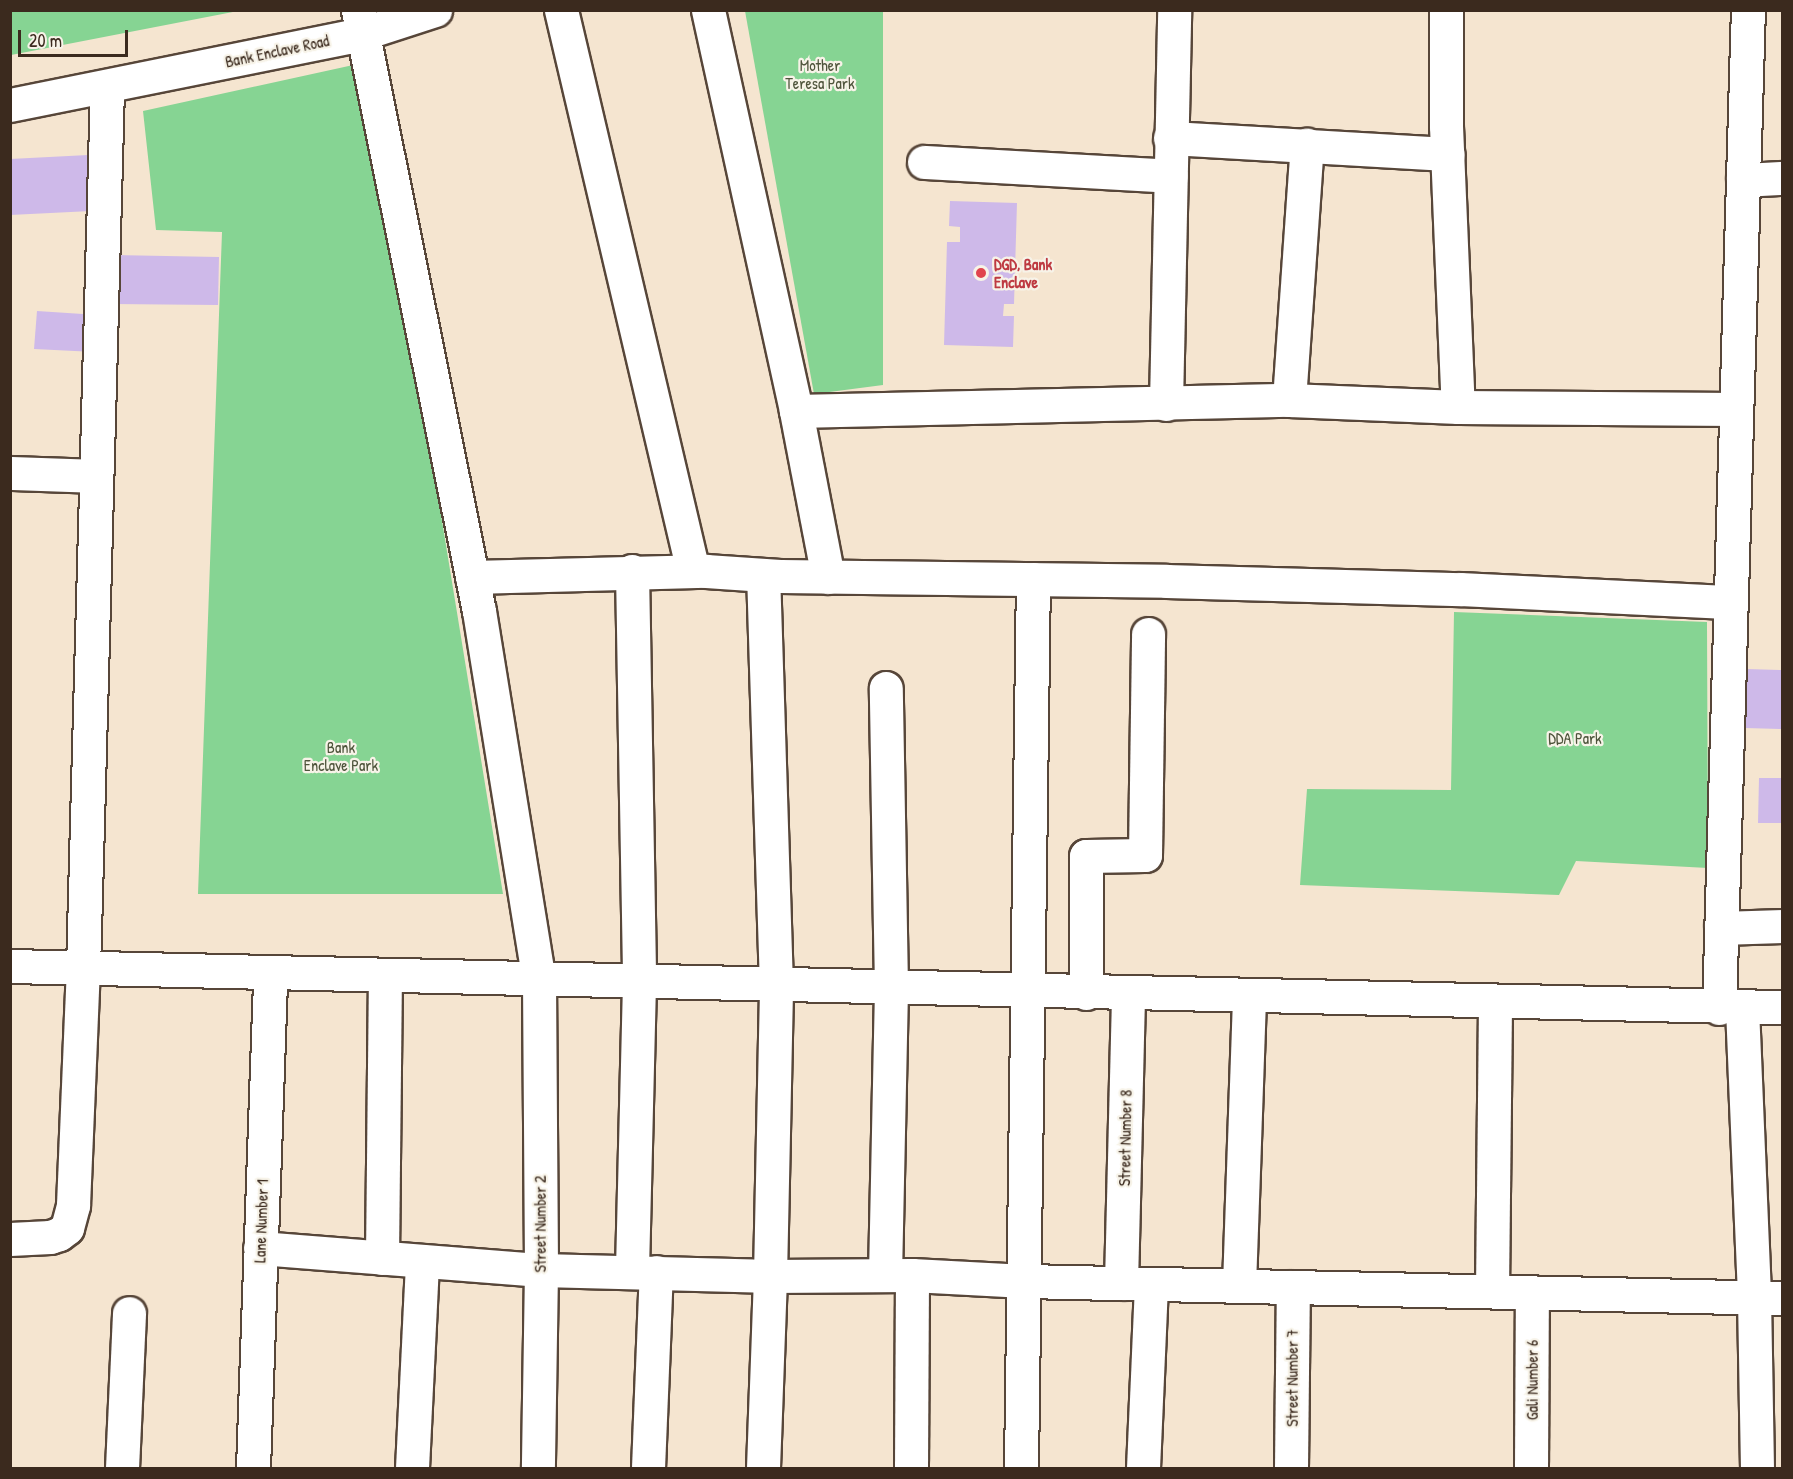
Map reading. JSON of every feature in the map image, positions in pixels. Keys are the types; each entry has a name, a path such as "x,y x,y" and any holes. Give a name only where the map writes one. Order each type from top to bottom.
{"street":[{"name":"Bank Enclave Road","path":"10,105 107,87 360,22 435,10"},
{"path":"561,10 693,571"},
{"path":"708,10 796,411 828,577"},
{"path":"1166,405 1174,10"},
{"path":"1446,10 1448,154 1458,407"},
{"path":"1748,10 1721,928 1768,1297 1757,1468"},
{"name":"Street Number 2","path":"360,22 472,577 539,980 541,1270 538,1468"},
{"path":"10,1239 50,1238 67,1228 70,1220 83,969 107,87"},
{"path":"1170,138 1448,154"},
{"path":"1289,400 1308,145"},
{"path":"924,162 1171,176"},
{"path":"1743,180 1782,178"},
{"path":"796,411 1166,405 1289,400 1458,407 1736,409"},
{"path":"10,473 96,476"},
{"path":"632,571 648,1468"},
{"path":"472,577 693,571 828,577 1033,579 1449,589 1731,602"},
{"path":"763,575 776,986 770,1276 763,1468"},
{"path":"1020,1468 1025,1281 1033,579"},
{"path":"1086,993 1086,856 1145,855 1148,634"},
{"path":"886,688 898,1275 911,1468"},
{"path":"1721,928 1782,926"},
{"path":"10,966 639,983 1730,1008 1782,1007"},
{"name":"Lane Number 1","path":"253,1468 270,974"},
{"path":"382,1258 385,977"},
{"name":"Street Number 8","path":"1128,994 1143,1468"},
{"path":"1239,1286 1249,997"},
{"path":"1492,1291 1495,1002"},
{"path":"260,1248 541,1270 770,1276 898,1275 1025,1281 1768,1297"},
{"path":"412,1468 422,1261"},
{"name":"Street Number 7","path":"1292,1468 1293,1287"},
{"name":"Gali Number 6","path":"1531,1468 1532,1292"},
{"path":"122,1468 129,1313"}],"green space":[{"path":"11,10 238,10 238,11 11,55"},
{"name":"Mother Teresa Park","path":"745,11 883,11 883,385 814,394"},
{"name":"Bank Enclave Park","path":"367,62 503,894 198,894 222,232 156,230 143,111"},
{"name":"DDA Park","path":"1454,612 1707,622 1708,868 1576,861 1559,895 1300,885 1307,789 1451,790"}],"building":[{"path":"88,155 91,211 10,215 10,159"},
{"name":"DGD, Bank Enclave","path":"950,201 1017,203 1014,304 1004,304 1003,316 1014,316 1013,347 944,345 947,242 960,242 960,227 949,226"},
{"path":"113,255 219,257 218,305 112,304"},
{"path":"37,311 98,315 95,352 34,349"},
{"path":"1746,669 1782,670 1782,729 1745,728"},
{"path":"1759,778 1782,778 1782,823 1758,823"}],"place":[{"name":"DGD, Bank Enclave","path":"981,273"}]}
